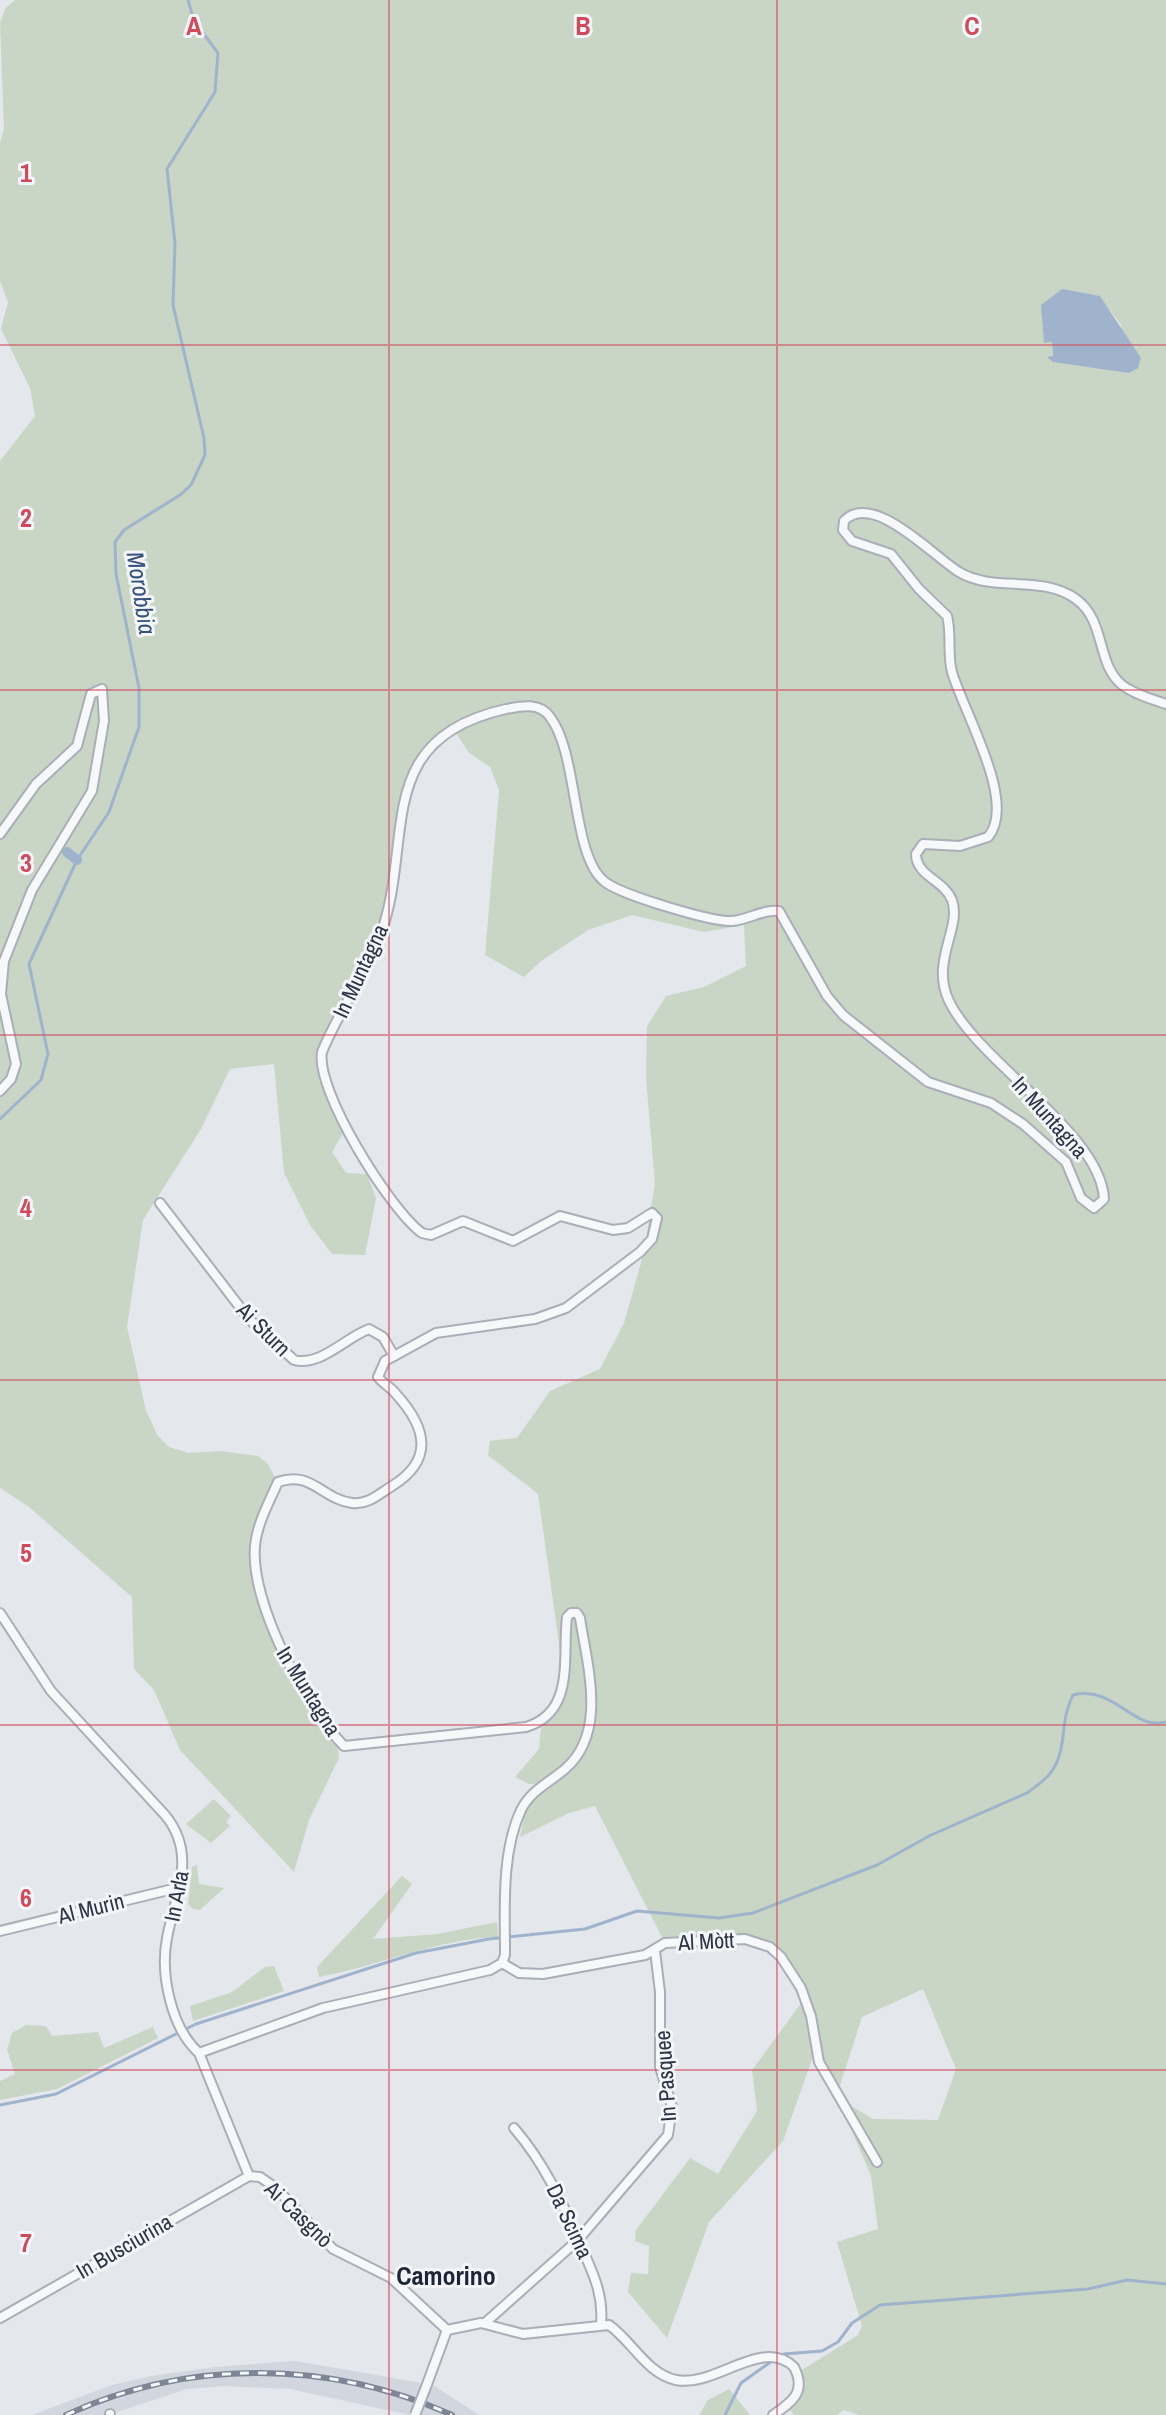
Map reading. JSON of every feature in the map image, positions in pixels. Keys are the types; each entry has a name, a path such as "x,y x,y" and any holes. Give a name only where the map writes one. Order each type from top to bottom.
{"street":[{"name":"In Muntagna","path":"502,1963 505,1950 503,1923 519,1814 532,1793 567,1768 587,1734 591,1694 577,1613 567,1617 568,1646 561,1695 545,1719 526,1727 344,1746 288,1662 270,1621 255,1545 278,1482 289,1478 307,1479 335,1499 359,1503 400,1481 418,1465 422,1452 419,1430 405,1405 378,1377 379,1369 394,1356 449,1329 535,1319 566,1308 640,1252 657,1227 657,1218 652,1213 628,1228 613,1230 560,1216 513,1241 463,1221 431,1235 422,1233 391,1200 373,1174 327,1088 320,1065 322,1052 384,926 409,780 417,763 439,739 488,714 523,706 541,708 549,714 562,740 584,840 597,875 605,883 627,895 728,921 779,911 822,987 843,1015 928,1082 987,1101 1023,1124 1066,1162 1081,1198 1094,1208 1104,1199 1097,1171 1077,1145 964,1024 946,994 941,971 953,904 944,888 918,866 916,854 923,844 960,846 988,837 996,821 994,782 953,674 947,616 919,589 891,554 849,539 843,530 844,521 857,514 888,520 964,575 1042,585 1073,597 1092,615 1111,670 1120,683 1166,704"},
{"path":"0,834 36,784 77,746 91,694 102,689 105,699 102,744 92,791 32,890 4,961 1,994 16,1064 11,1079 0,1091"},
{"name":"Ai Sturn","path":"160,1203 249,1319 294,1360 314,1359 369,1329 383,1337 394,1356"},
{"name":"In Arla","path":"0,1613 51,1691 169,1821 183,1862 181,1887 166,1939 165,1964 176,2017 187,2039 199,2053 249,2176"},
{"name":"Al Murin","path":"0,1931 181,1887"},
{"name":"Al Mòtt","path":"502,1963 519,1973 543,1974 578,1970 655,1951 665,1943 745,1939 776,1952 792,1972 805,1998 819,2062 877,2162"},
{"name":"In Pasquee","path":"485,2323 578,2240 668,2135 672,2107 660,2067 660,1992 655,1951"},
{"path":"199,2053 293,2016 490,1970 502,1963"},
{"name":"Da Scima","path":"514,2128 563,2199 601,2294 601,2324"},
{"name":"In Pasquee","path":"648,2143 656,2149"},
{"name":"Ai Casgnò","path":"249,2176 260,2177 276,2188 333,2249 391,2278 447,2330"},
{"name":"In Busciurina","path":"0,2318 249,2176"},
{"path":"415,2415 447,2330 485,2323 523,2334 601,2324 615,2329 658,2371 680,2380 708,2377 768,2356 785,2360 797,2373 798,2394 793,2402 773,2415"}],"shaded area":[{"path":"296,2361 433,2385 479,2415 410,2415 290,2389 225,2386 187,2389 108,2415 32,2415 112,2385 151,2376"}],"green space":[{"path":"15,0 1166,0 1166,2415 859,2415 844,2410 837,2415 794,2415 787,2406 793,2402 797,2373 858,2335 862,2326 837,2242 878,2229 871,2176 838,2098 873,2119 938,2120 956,2069 923,1989 862,2017 835,2101 815,2051 783,2141 709,2222 667,2338 628,2292 631,2273 648,2274 649,2246 635,2241 636,2230 690,2158 718,2174 757,2111 752,2070 805,1998 781,1957 755,1941 665,1943 595,1806 569,1813 520,1837 525,1813 543,1785 529,1784 515,1777 539,1749 541,1729 565,1686 538,1494 488,1455 490,1441 517,1438 550,1391 600,1369 624,1323 644,1252 655,1183 646,1078 647,1026 666,996 704,987 746,966 744,925 704,932 632,915 588,930 541,961 524,977 485,955 499,790 490,767 469,753 454,730 433,746 417,767 407,791 384,925 364,972 322,1052 345,1130 332,1152 346,1173 367,1174 376,1198 365,1255 332,1254 310,1225 284,1173 274,1064 230,1069 201,1129 143,1220 127,1327 146,1411 158,1436 169,1447 189,1453 220,1451 258,1456 267,1463 278,1482 255,1545 259,1579 288,1662 336,1737 339,1758 309,1820 294,1872 180,1750 154,1690 134,1669 132,1597 28,1506 0,1488 0,461 35,416 30,388 1,329 8,302 0,281 0,143 4,128 0,23 5,9","holes":["1062,290 1099,296 1122,326 1053,362 1052,342"]},
{"path":"214,1799 231,1816 226,1822 230,1826 211,1843 186,1824"},
{"path":"197,1865 199,1884 224,1888 200,1910 188,1904 192,1867"},
{"path":"402,1876 412,1884 373,1939 438,1934 497,1922 498,1937 452,1943 319,1977 317,1967"},
{"path":"274,1966 284,1991 193,2021 190,2006 232,1992 265,1967"},
{"path":"26,2025 46,2026 52,2036 98,2032 104,2048 153,2027 158,2038 57,2089 0,2100 0,2081 15,2074 7,2050 12,2033"},
{"path":"729,2389 750,2415 699,2415 708,2400"}],"water":[{"path":"1062,289 1100,296 1141,358 1138,368 1129,373 1053,362 1047,357 1053,356 1052,342 1044,343 1041,305"}],"waterway":[{"name":"Morobbia","path":"0,1119 41,1080 48,1054 29,964 77,860 109,812 139,727 139,688 116,574 115,542 124,530 191,485 205,455 204,438 173,305 175,243 167,169 215,92 218,53 194,21 188,0"},
{"path":"67,852 77,860"},
{"path":"0,2105 56,2094 196,2024 416,1953 489,1939 585,1929 637,1911 719,1918 753,1913 877,1865 931,1835 1027,1793 1047,1777 1057,1762 1073,1695 1100,1696 1143,1720 1166,1722"},
{"path":"784,2354 822,2351 838,2342 852,2323 880,2305 1088,2289 1127,2280 1166,2284"},
{"path":"725,2415 741,2383 772,2361"}],"railway":[{"path":"66,2415 113,2396 161,2383 210,2375 259,2373 309,2376 358,2384 452,2415"}],"district":[{"name":"Camorino","path":"446,2275"}]}
